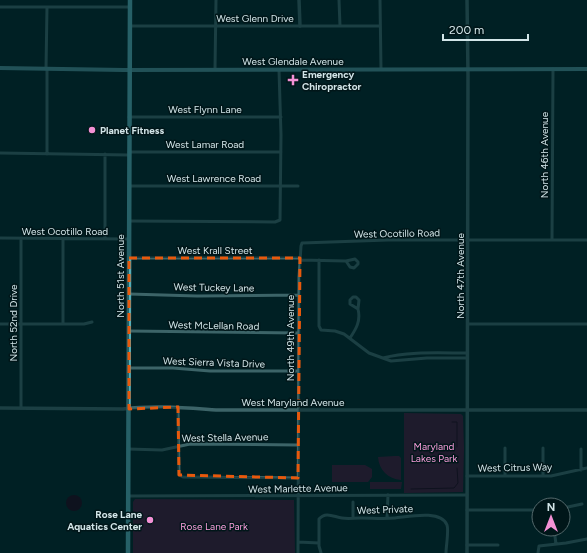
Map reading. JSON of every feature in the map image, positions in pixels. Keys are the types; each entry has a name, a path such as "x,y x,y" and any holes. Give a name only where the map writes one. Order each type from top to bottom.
{"main road":[{"name":"North 51st Avenue","path":"128,553 130,0"},
{"name":"West Glendale Avenue","path":"0,68 130,70 587,69"}],"street":[{"path":"215,69 216,0"},
{"path":"300,0 300,26"},
{"path":"339,0 340,26"},
{"path":"380,0 381,70"},
{"name":"North 47th Avenue","path":"467,0 467,553"},
{"path":"0,7 130,7"},
{"path":"47,7 47,154"},
{"name":"West Glenn Drive","path":"130,26 380,26"},
{"name":"North 46th Avenue","path":"552,240 553,69"},
{"path":"129,221 280,220 280,70"},
{"name":"West Flynn Lane","path":"130,117 281,118"},
{"name":"West Lamar Road","path":"0,153 105,154 281,152"},
{"path":"105,154 105,239"},
{"name":"West Lawrence Road","path":"129,186 298,186"},
{"name":"West Ocotillo Road","path":"0,238 129,239"},
{"name":"North 52nd Drive","path":"21,238 21,408"},
{"path":"63,239 63,324"},
{"name":"West Ocotillo Road","path":"302,243 388,240 587,240"},
{"name":"North 49th Avenue","path":"298,553 298,371 300,259 302,243"},
{"name":"West Krall Street","path":"129,258 300,259 346,261"},
{"path":"319,260 320,329 338,332 350,338 369,353 390,361 428,358 467,358"},
{"name":"West Tuckey Lane","path":"129,294 299,296"},
{"path":"350,338 359,322 358,309"},
{"path":"0,324 84,324 92,322"},
{"path":"468,324 587,324"},
{"name":"West McLellan Road","path":"129,331 299,333"},
{"path":"383,358 412,354 467,353"},
{"name":"West Sierra Vista Drive","path":"129,368 179,368 210,371 298,371"},
{"path":"178,407 179,476 298,478"},
{"name":"West Maryland Avenue","path":"0,408 129,409 178,407 216,410 587,410"},
{"name":"West Stella Avenue","path":"128,449 162,450 190,444 298,445"},
{"path":"505,448 505,476"},
{"path":"543,448 543,476"},
{"path":"581,449 581,470"},
{"name":"West Citrus Way","path":"467,476 543,476 562,474 587,468"},
{"name":"West Marlette Avenue","path":"128,496 293,497 298,495 467,495"},
{"path":"387,518 388,495"},
{"path":"353,502 353,518"},
{"path":"571,506 582,504"},
{"path":"467,510 531,510"},
{"name":"West Private","path":"318,543 319,521 324,515 333,515 341,518 387,518 409,515 432,515 438,517 447,525 446,553"},
{"path":"555,537 556,544"},
{"path":"538,553 539,546 587,539"},
{"path":"298,542 318,543 321,553"},
{"path":"467,545 498,545"}],"highlighted area":[{"path":"129,258 300,258 298,478 179,475 178,407 129,409"}],"green space":[{"name":"Maryland Lakes Park","path":"404,413 461,414 463,416 463,492 404,493"},
{"path":"399,456 401,458 401,480 388,476 382,470 378,457"},
{"path":"332,465 365,465 372,469 372,477 368,482 332,482"},
{"path":"370,482 402,482 401,489 370,489"},
{"name":"Rose Lane Park","path":"135,499 294,500 295,553 133,553 133,502"}],"shaded area":[{"path":"71,495 77,495 82,500 80,509 77,511 71,511 66,506 66,500"}],"waterway":[{"path":"452,422 457,422 457,447"},
{"path":"411,489 454,488 458,483 457,468"}],"place":[{"name":"Emergency Chiropractor","path":"293,80"},
{"name":"Planet Fitness","path":"92,130"},
{"name":"Rose Lane Aquatics Center","path":"150,520"}]}
